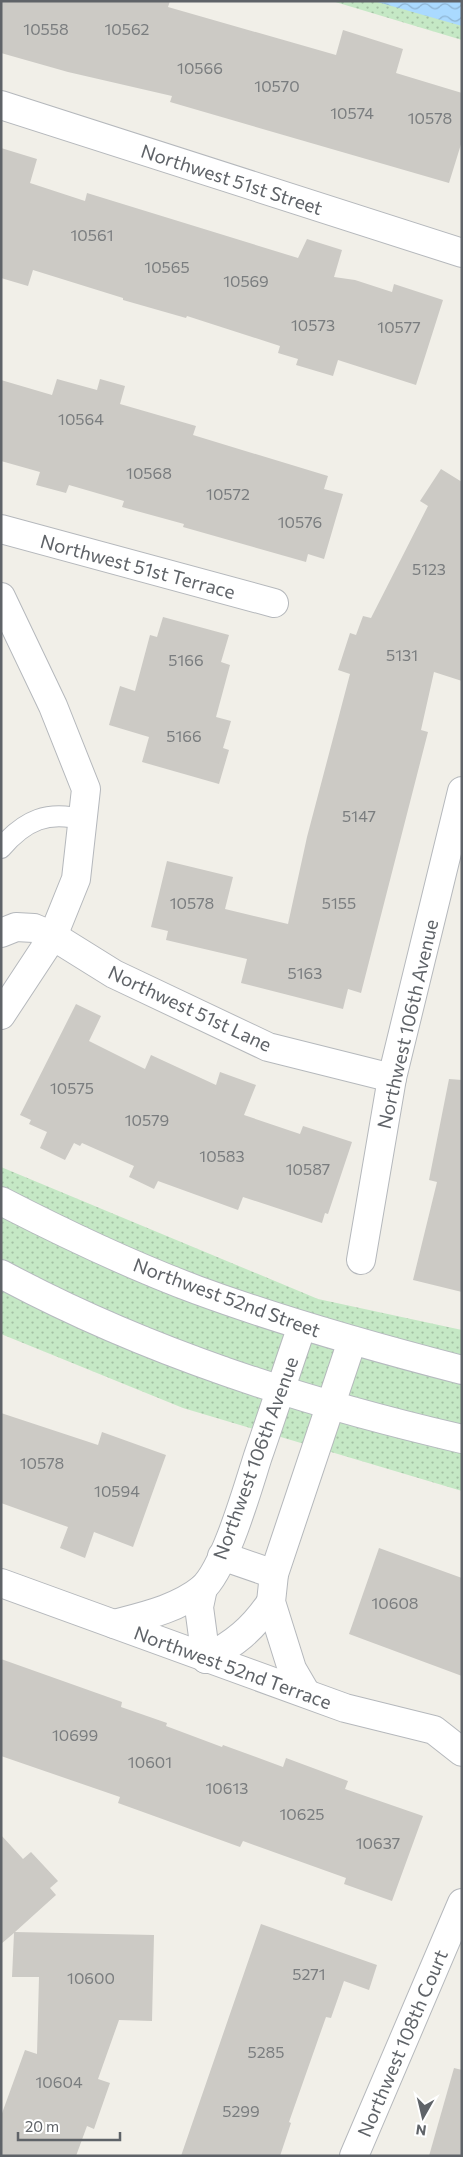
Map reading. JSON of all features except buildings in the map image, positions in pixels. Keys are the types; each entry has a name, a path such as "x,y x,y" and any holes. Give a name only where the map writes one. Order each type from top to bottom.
{"street":[{"name":"Northwest 51st Street","path":"1,105 462,253"},
{"name":"Northwest 51st Terrace","path":"1,529 274,602"},
{"path":"1,597 53,706 86,789 76,879 53,936 1,1015"},
{"name":"Northwest 106th Avenue","path":"361,1260 392,1078 462,790"},
{"name":"Northwest 51st Lane","path":"1,933 16,927 34,928 53,936 114,974 268,1047 392,1078"},
{"name":"Northwest 52nd Street","path":"1,1201 123,1260 196,1290 302,1326 462,1370"},
{"path":"1,1274 98,1321 169,1351 241,1378 332,1406 462,1439"},
{"name":"Northwest 106th Avenue","path":"206,1659 199,1607 203,1588 234,1531 302,1326"},
{"path":"306,1693 292,1669 271,1602 274,1574 332,1406 352,1341"},
{"path":"222,1556 274,1574"},
{"name":"Northwest 52nd Terrace","path":"1,1583 345,1708 434,1730 462,1752"},
{"path":"114,1624 157,1612 203,1588"},
{"path":"206,1659 233,1645 258,1620 271,1602"},
{"name":"Northwest 108th Court","path":"354,2156 462,1903"}],"lane":[{"path":"1,848 13,834 36,819 66,815 84,820"}],"green space":[{"path":"332,1 462,1 462,40"},
{"path":"1,1167 318,1299 462,1330 462,1491 183,1408 1,1334"}],"water":[{"path":"374,1 462,1 462,26"}]}
